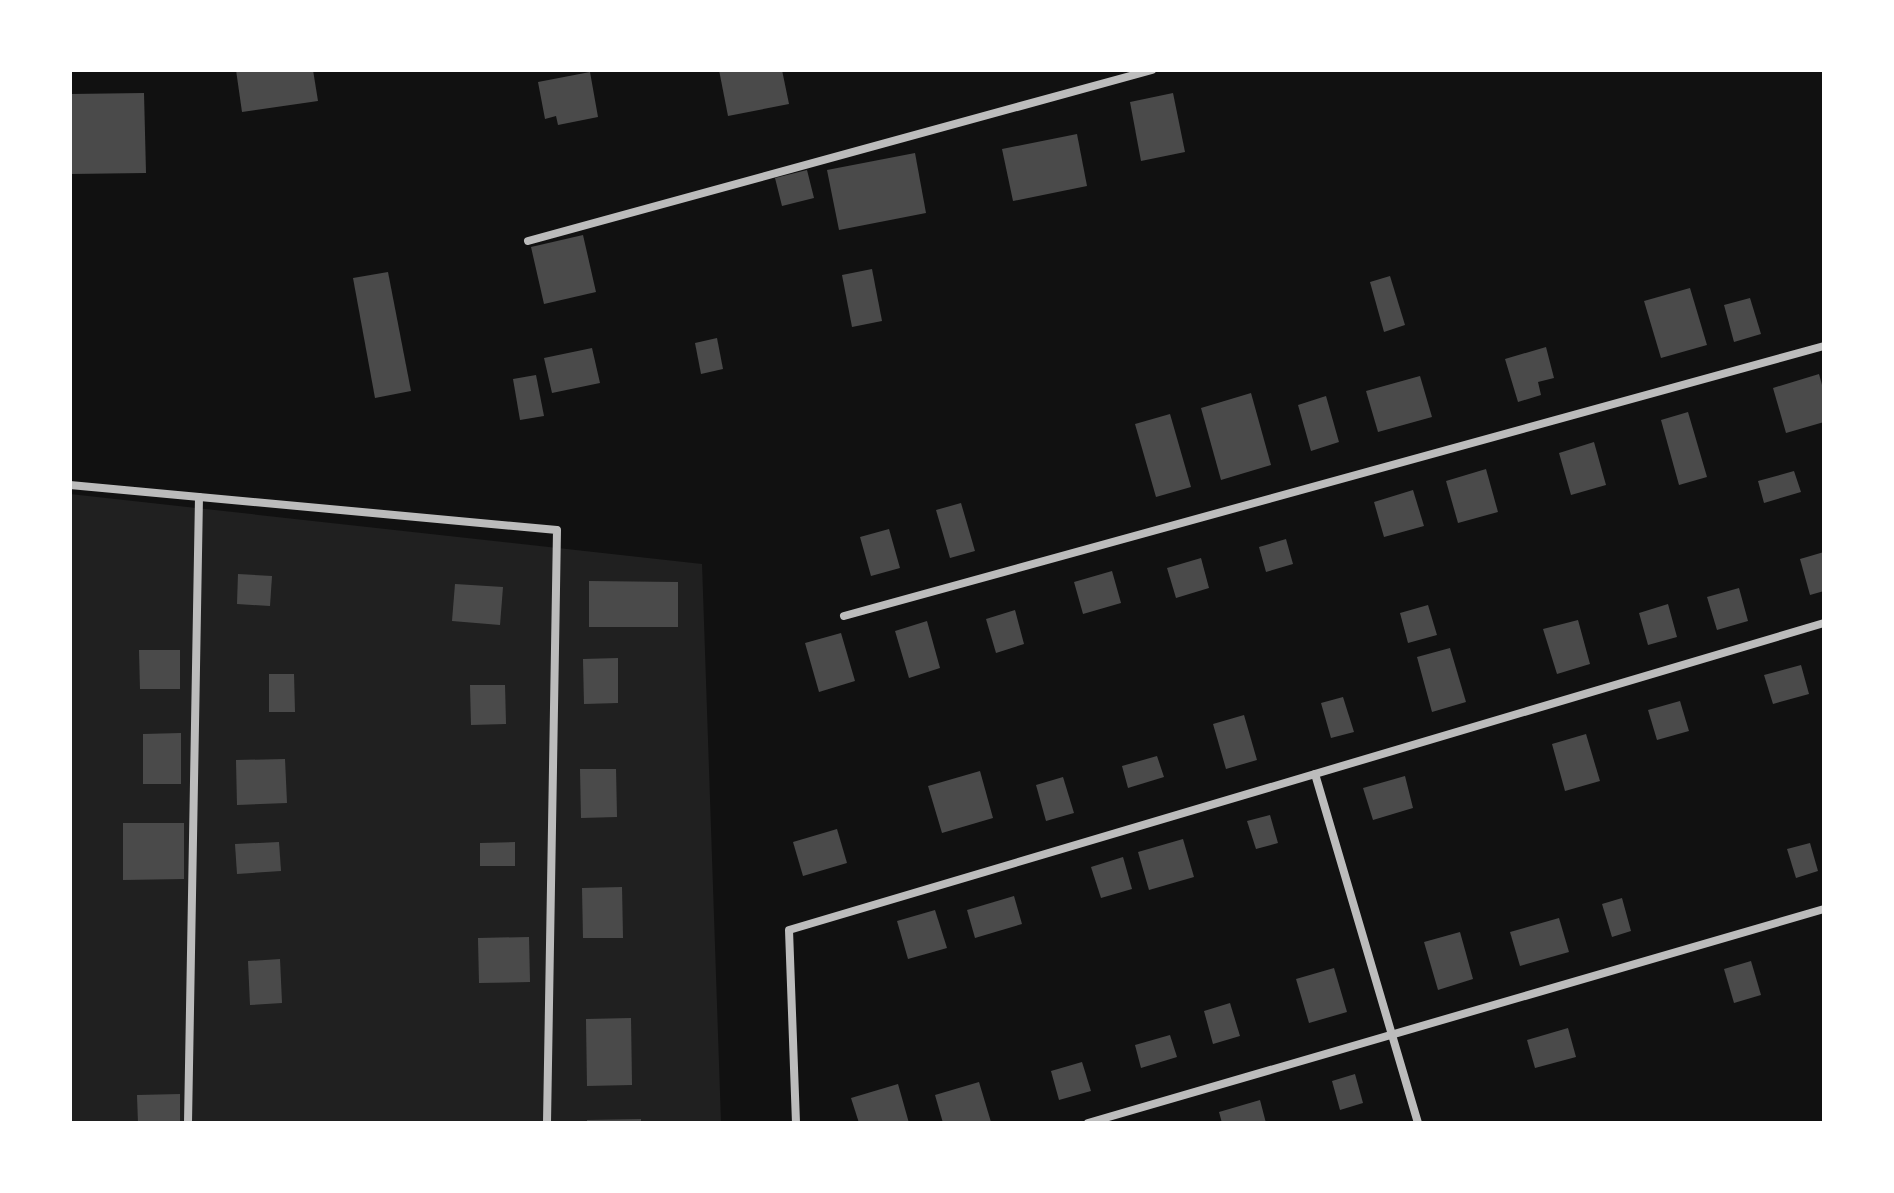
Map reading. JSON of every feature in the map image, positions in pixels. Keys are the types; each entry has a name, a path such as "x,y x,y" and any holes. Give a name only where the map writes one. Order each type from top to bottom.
{"street":[{"path":"528,241 1152,70"},
{"path":"844,616 1824,346"},
{"path":"70,485 557,530 547,1123"},
{"path":"188,1123 199,497"},
{"path":"796,1123 789,930 1824,623"},
{"path":"1315,774 1418,1123"},
{"path":"1088,1123 1824,909"}],"shaded area":[{"path":"70,494 702,564 721,1123 70,1123"}],"building":[{"path":"236,70 313,70 318,101 242,112"},
{"path":"719,70 782,70 789,104 728,116"},
{"path":"590,72 598,117 558,125 556,116 545,119 538,82"},
{"path":"144,93 146,173 70,174 70,94"},
{"path":"1173,93 1185,152 1141,161 1130,102"},
{"path":"1077,134 1087,186 1013,201 1002,149"},
{"path":"915,153 926,213 839,230 827,170"},
{"path":"807,170 814,198 782,206 775,178"},
{"path":"583,235 596,292 544,304 531,247"},
{"path":"872,269 882,321 852,327 842,275"},
{"path":"388,272 411,391 375,398 353,278"},
{"path":"1390,276 1405,325 1384,332 1370,282"},
{"path":"1690,288 1707,345 1661,358 1644,301"},
{"path":"1750,298 1761,334 1734,342 1724,305"},
{"path":"717,338 723,369 701,374 695,343"},
{"path":"1546,347 1554,378 1538,382 1541,395 1518,402 1505,359"},
{"path":"592,348 600,383 552,393 544,358"},
{"path":"1819,374 1824,392 1824,422 1786,433 1773,388"},
{"path":"536,375 544,416 520,420 513,379"},
{"path":"1420,376 1432,417 1378,432 1366,391"},
{"path":"1251,393 1271,465 1221,480 1201,408"},
{"path":"1326,396 1339,442 1311,451 1298,405"},
{"path":"1688,412 1707,477 1679,485 1661,420"},
{"path":"1170,414 1191,487 1156,497 1135,424"},
{"path":"1594,442 1606,485 1571,495 1559,453"},
{"path":"1486,469 1498,512 1458,523 1446,481"},
{"path":"1794,471 1801,492 1764,503 1758,481"},
{"path":"1413,490 1424,526 1384,537 1374,502"},
{"path":"961,503 975,551 950,558 936,510"},
{"path":"889,529 900,568 871,576 860,537"},
{"path":"1286,539 1293,564 1266,572 1259,547"},
{"path":"1824,552 1824,591 1810,595 1800,559"},
{"path":"1201,558 1209,588 1176,598 1167,568"},
{"path":"1112,571 1121,603 1083,614 1074,582"},
{"path":"238,574 272,576 270,606 237,604"},
{"path":"589,581 678,582 678,627 589,627"},
{"path":"455,584 503,587 500,625 452,621"},
{"path":"1739,588 1748,621 1717,630 1707,597"},
{"path":"1668,604 1677,637 1648,645 1639,613"},
{"path":"1428,605 1437,635 1408,643 1400,613"},
{"path":"1015,610 1024,644 996,653 986,619"},
{"path":"1578,620 1590,664 1557,674 1543,629"},
{"path":"927,621 940,668 909,678 895,631"},
{"path":"841,633 855,681 819,692 805,643"},
{"path":"1450,648 1466,702 1432,712 1417,657"},
{"path":"139,650 180,650 180,689 140,689"},
{"path":"618,658 618,703 584,704 583,659"},
{"path":"1801,665 1809,694 1773,704 1764,675"},
{"path":"269,674 294,674 295,712 269,712"},
{"path":"470,685 505,685 506,724 471,725"},
{"path":"1343,697 1354,732 1331,738 1321,703"},
{"path":"1680,701 1689,731 1657,740 1648,710"},
{"path":"1244,715 1257,760 1226,769 1213,724"},
{"path":"181,733 181,784 143,784 143,734"},
{"path":"1586,734 1600,781 1565,791 1552,744"},
{"path":"1157,756 1164,777 1128,788 1122,766"},
{"path":"285,759 287,803 237,805 236,760"},
{"path":"580,769 616,769 617,817 581,818"},
{"path":"980,771 993,818 942,833 928,786"},
{"path":"1405,776 1413,808 1373,820 1363,788"},
{"path":"1063,777 1074,813 1046,821 1036,785"},
{"path":"1270,815 1278,843 1256,849 1247,821"},
{"path":"123,823 184,823 184,879 123,880"},
{"path":"837,829 847,863 803,876 793,842"},
{"path":"1183,839 1194,877 1149,890 1138,852"},
{"path":"279,842 281,871 237,874 235,844"},
{"path":"515,842 515,866 480,866 480,843"},
{"path":"1810,843 1818,871 1796,878 1787,849"},
{"path":"1123,857 1132,889 1101,898 1091,867"},
{"path":"622,887 623,938 583,938 582,888"},
{"path":"1014,896 1022,924 975,938 967,910"},
{"path":"1622,898 1631,931 1612,937 1602,904"},
{"path":"935,910 947,948 908,959 897,921"},
{"path":"1559,918 1569,952 1520,966 1510,932"},
{"path":"1460,932 1473,979 1438,990 1424,942"},
{"path":"529,937 530,982 479,983 478,938"},
{"path":"280,959 282,1003 250,1005 248,961"},
{"path":"1751,961 1761,995 1734,1003 1724,969"},
{"path":"1334,968 1347,1012 1309,1023 1296,979"},
{"path":"1230,1003 1240,1036 1213,1044 1204,1011"},
{"path":"631,1018 632,1085 587,1086 586,1019"},
{"path":"1568,1028 1576,1057 1535,1068 1527,1040"},
{"path":"1170,1035 1177,1057 1141,1068 1135,1045"},
{"path":"1082,1062 1091,1091 1059,1100 1051,1071"},
{"path":"1355,1074 1363,1103 1340,1110 1332,1081"},
{"path":"979,1082 991,1122 943,1123 935,1095"},
{"path":"898,1084 909,1123 859,1123 851,1098"},
{"path":"180,1094 180,1123 138,1123 137,1095"},
{"path":"1260,1100 1266,1123 1222,1123 1219,1112"},
{"path":"641,1119 641,1123 587,1123 587,1120"}]}
